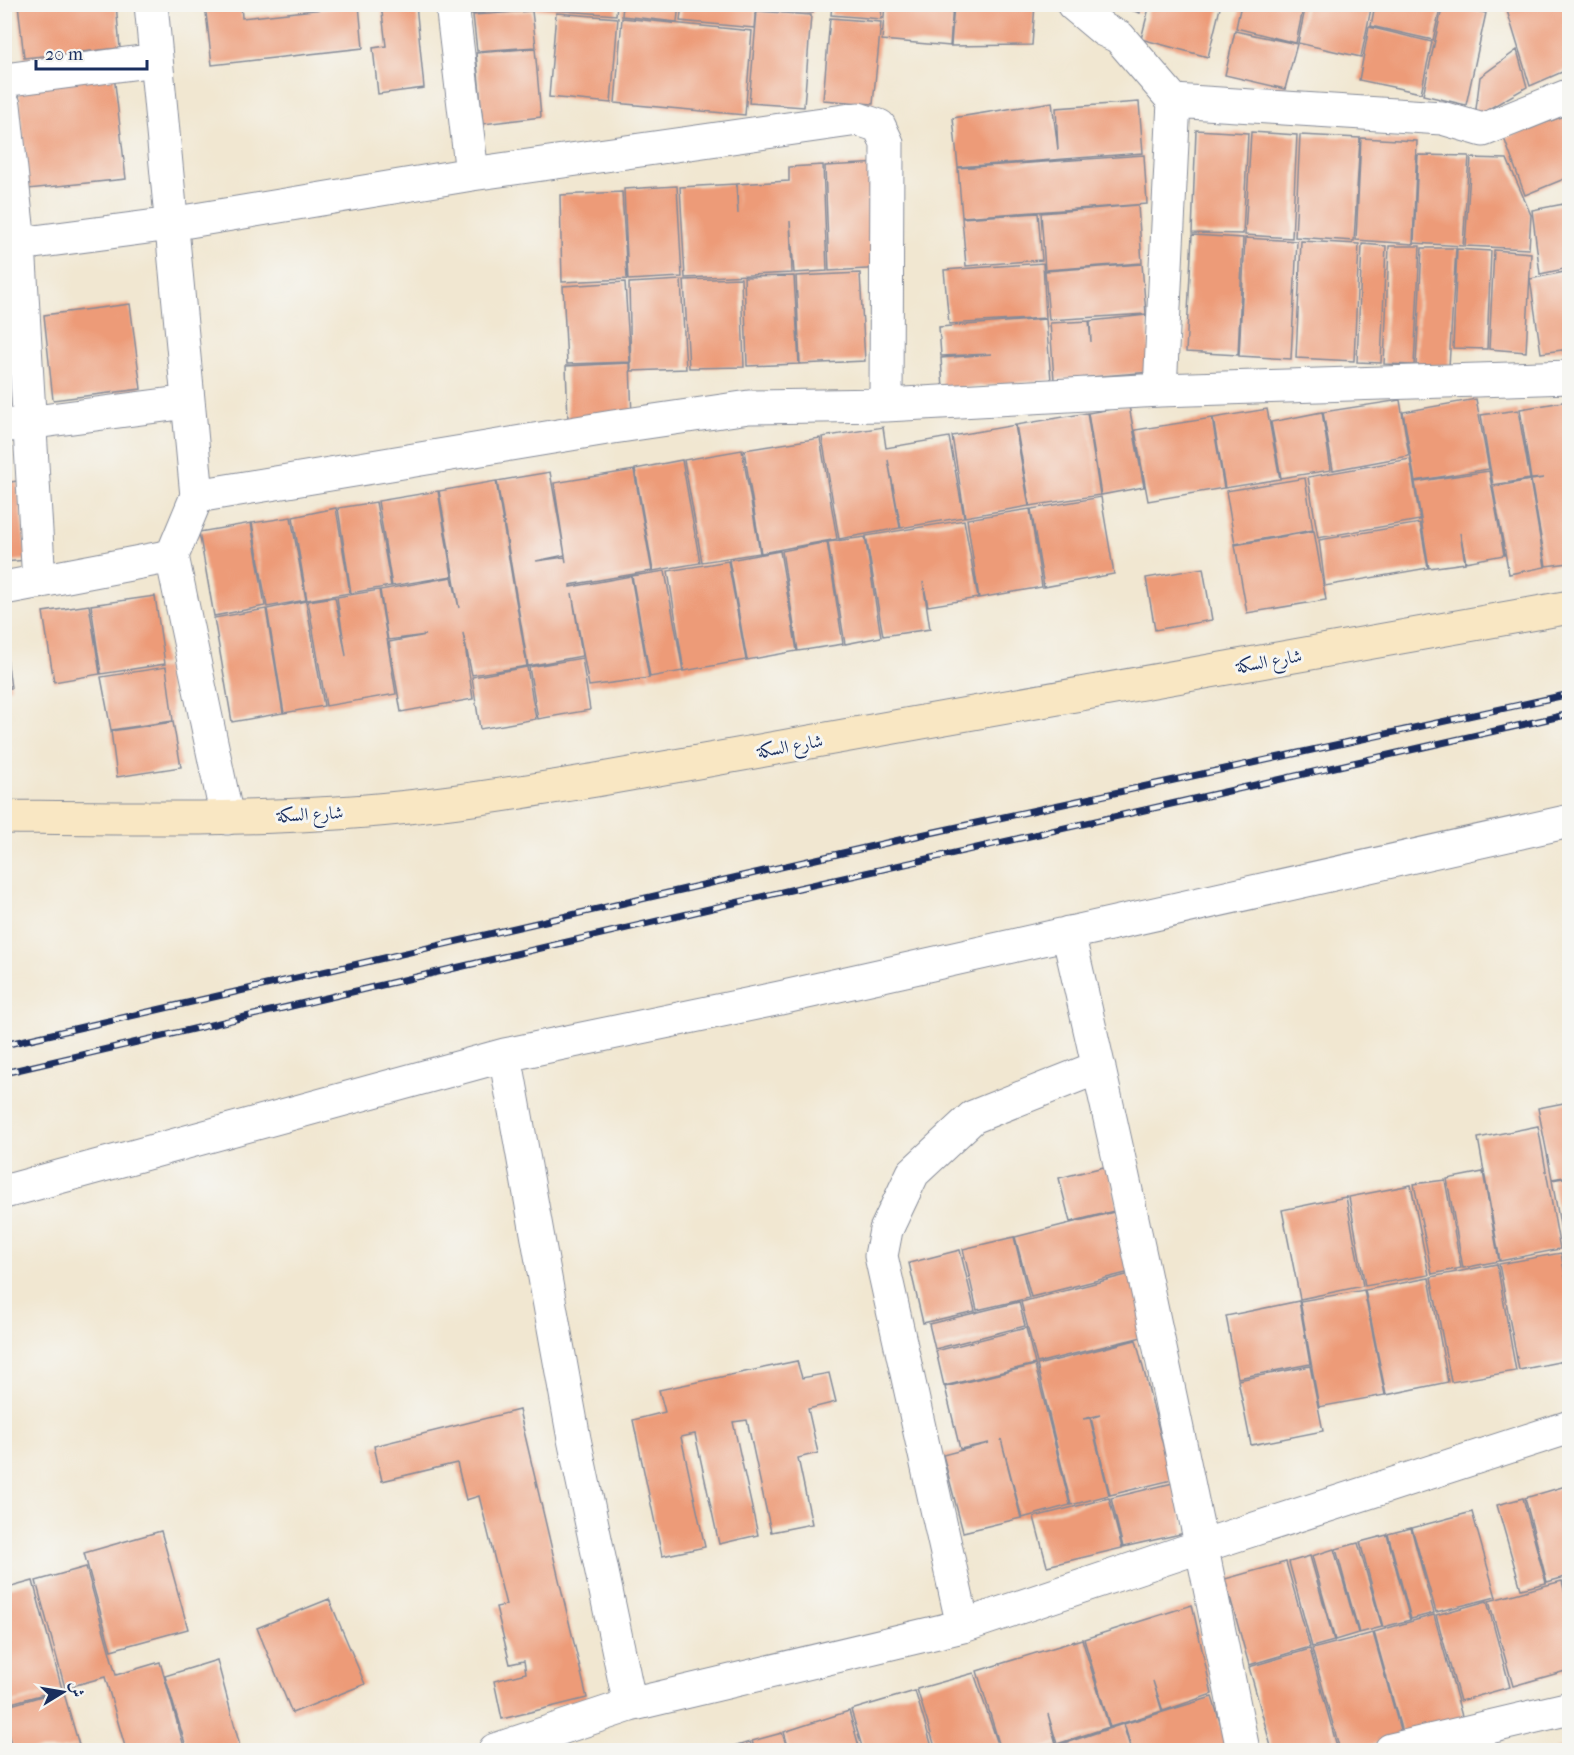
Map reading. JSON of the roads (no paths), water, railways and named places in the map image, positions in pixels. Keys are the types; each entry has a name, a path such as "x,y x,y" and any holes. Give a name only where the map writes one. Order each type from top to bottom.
{"street":[{"path":"151,4 197,496 172,556 227,818"},
{"path":"452,4 472,174"},
{"path":"1073,4 1104,30 1119,37 1174,101 1160,390"},
{"path":"4,80 156,60"},
{"path":"1174,101 1442,118 1484,130 1569,95"},
{"path":"4,105 12,245 17,425 39,582"},
{"path":"12,245 171,224 472,174 858,119 879,126 887,143 886,405"},
{"path":"197,496 749,407 886,405 1160,390 1569,377"},
{"path":"17,425 188,402"},
{"path":"4,588 172,556"},
{"name":"شارع السكة","path":"4,817 227,818 320,814 412,806 596,780 1569,607"},
{"path":"4,1192 505,1055 780,998 1569,821"},
{"path":"1068,933 1202,1546 1243,1750"},
{"path":"505,1055 574,1439 630,1705"},
{"path":"963,1626 881,1256 886,1230 913,1173 973,1117 1099,1067"},
{"path":"495,1750 630,1705 963,1626 1569,1427"},
{"path":"1391,1750 1569,1708"}],"railway":[{"path":"4,1045 921,835 1570,694"},
{"path":"4,1073 799,888 1570,714"}]}
